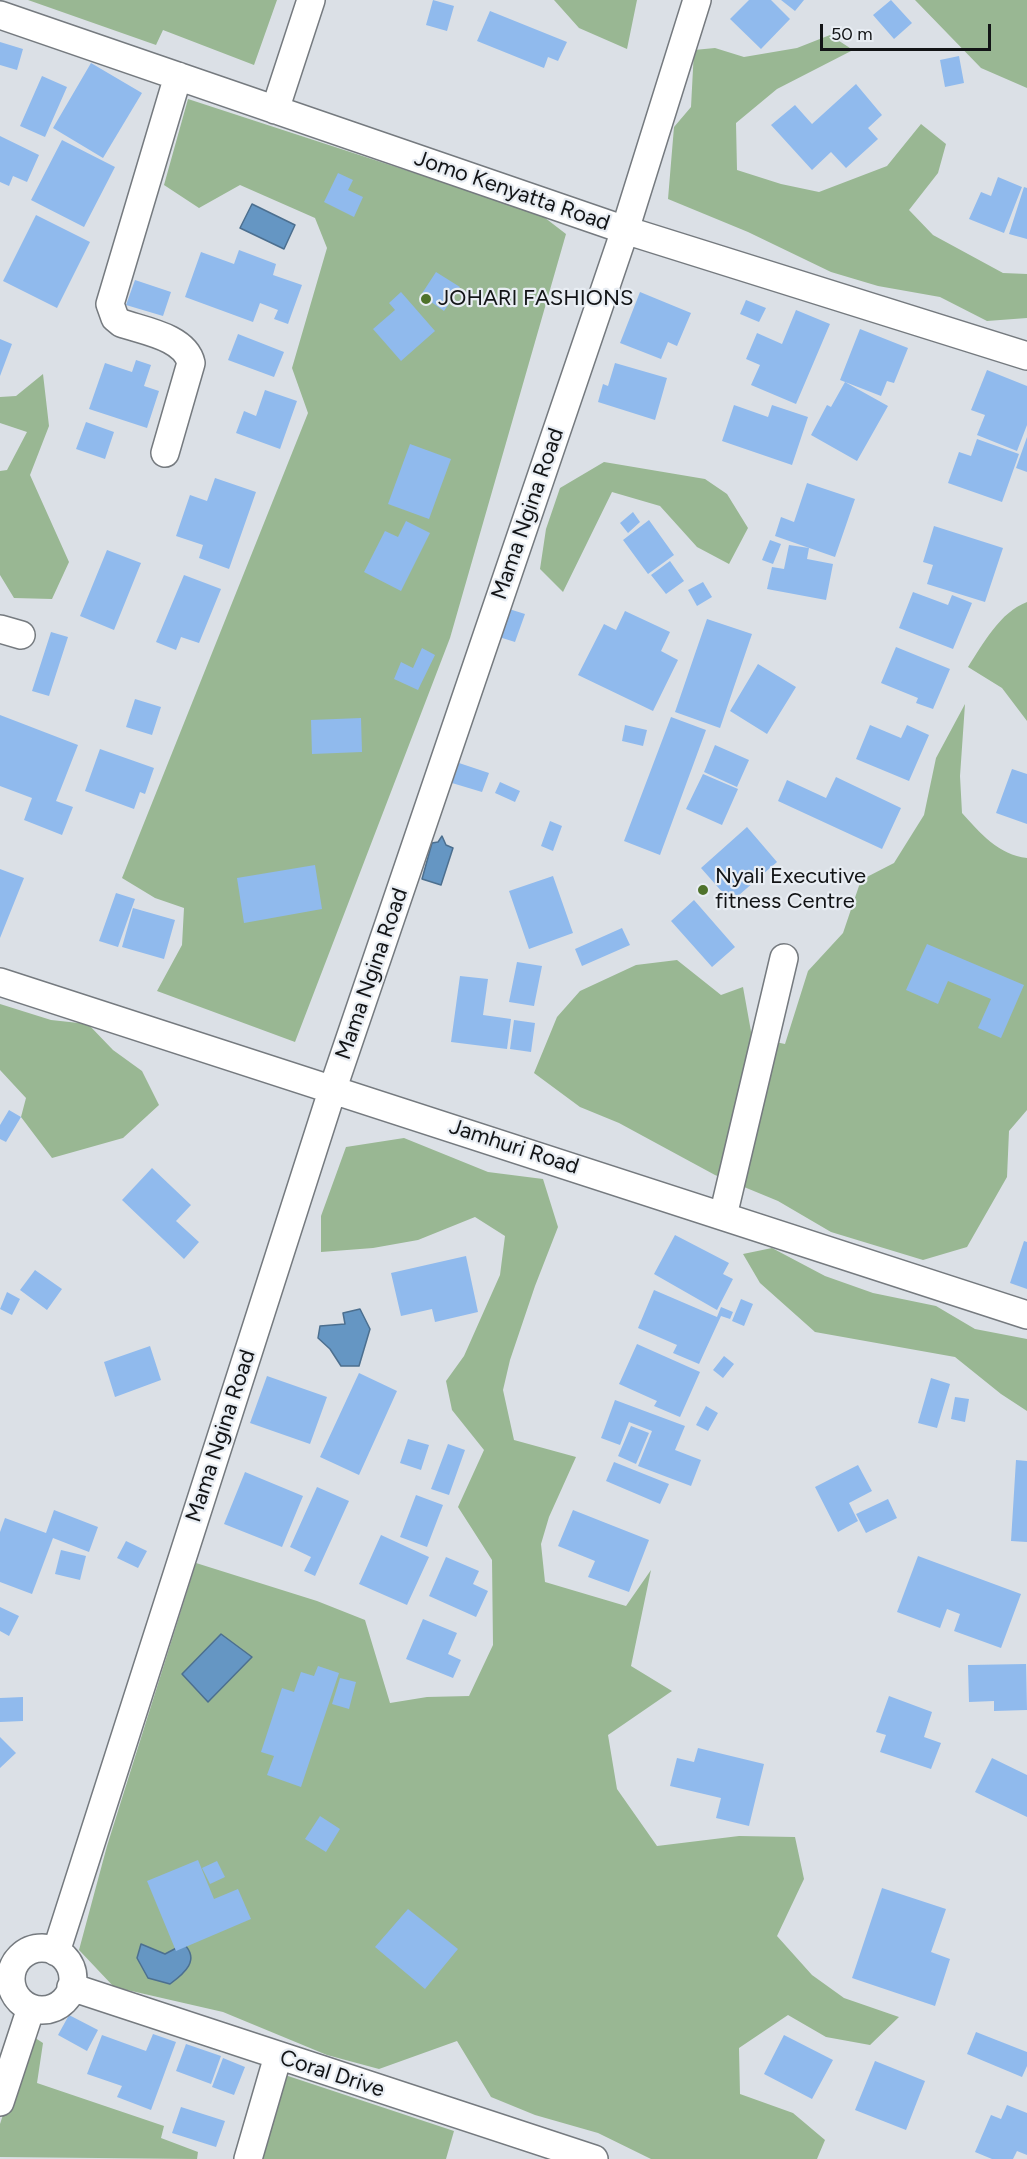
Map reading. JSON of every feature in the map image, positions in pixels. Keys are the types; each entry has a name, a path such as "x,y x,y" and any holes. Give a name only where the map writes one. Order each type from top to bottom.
{"street":[{"path":"275,110 311,0"},
{"name":"Mama Ngina Road","path":"56,1952 333,1088 625,230 697,0"},
{"name":"Jomo Kenyatta Road","path":"0,15 625,230 1027,356"},
{"path":"165,453 191,363 189,356 178,345 121,323 115,318 110,304 178,76"},
{"path":"723,1216 784,958"},
{"name":"Jamhuri Road","path":"0,982 333,1088 1027,1315"},
{"path":"35,1949 56,1952 70,1966 71,1987 60,2004 51,2009 31,2008 16,1997 6,1967 25,1953 35,1949"},
{"name":"Coral Drive","path":"71,1987 594,2159"},
{"path":"0,2102 31,2008"},
{"path":"248,2159 278,2056"}],"green space":[{"path":"28,0 277,0 254,65 163,30 156,45"},
{"path":"554,0 637,0 627,49 579,28"},
{"path":"915,0 1027,0 1027,88 981,68"},
{"path":"830,35 853,50 777,89 736,123 737,170 781,184 819,192 887,166 921,124 946,144 938,173 909,210 933,235 1003,273 1027,274 1027,318 987,321 940,297 878,286 831,272 748,232 668,199 674,127 691,107 694,50 715,48 744,57 797,48"},
{"path":"188,99 540,214 566,234 450,638 295,1042 157,991 182,945 184,908 155,898 122,878 308,413 292,368 327,248 315,218 240,185 199,208 164,185"},
{"path":"43,374 49,426 30,475 69,562 52,599 14,598 0,575 0,471 7,470 27,432 0,423 0,397 16,396"},
{"path":"604,462 705,479 727,494 748,528 729,564 697,547 660,506 612,492 563,592 540,569 546,529 560,488"},
{"path":"1027,602 1027,721 1002,688 968,667 1000,621 1008,613"},
{"path":"965,704 960,776 962,813 999,848 1027,858 1027,1110 1009,1131 1007,1177 967,1247 923,1260 831,1232 778,1201 715,1175 619,1123 580,1107 534,1073 557,1017 580,991 636,965 677,960 721,995 743,987 752,1037 785,1044 808,971 843,933 861,880 894,863 924,815 936,758"},
{"path":"0,1004 51,1020 88,1024 113,1050 142,1071 159,1105 123,1138 52,1158 21,1117 26,1098 0,1070"},
{"path":"404,1138 488,1172 543,1179 558,1227 510,1360 503,1390 514,1440 576,1457 549,1517 541,1544 545,1582 626,1606 651,1570 631,1666 672,1691 608,1735 617,1789 657,1846 739,1836 795,1837 804,1879 777,1936 812,1975 844,1998 899,2017 870,2045 826,2037 788,2015 739,2048 740,2094 793,2113 825,2140 817,2159 651,2159 598,2133 535,2115 491,2097 457,2041 379,2069 327,2055 223,2012 114,1987 79,1950 107,1846 196,1563 317,1601 365,1620 390,1703 427,1697 469,1696 493,1645 492,1560 458,1507 484,1450 452,1410 446,1381 464,1356 500,1275 505,1236 475,1217 418,1240 373,1248 321,1252 321,1216 346,1147"},
{"path":"772,1248 825,1276 873,1293 936,1306 975,1329 1027,1339 1027,1411 1001,1394 955,1357 815,1332 760,1283 743,1254"},
{"path":"29,2034 43,2043 37,2083 164,2126 161,2138 198,2152 197,2159 0,2157 0,2124"},
{"path":"282,2074 454,2131 446,2159 254,2159"}],"water":[{"path":"252,204 295,225 284,249 240,228"},
{"path":"442,836 446,845 453,848 441,885 422,879 432,843 438,842"},
{"path":"360,1309 370,1329 359,1366 341,1366 330,1349 318,1338 320,1326 345,1324 343,1313"},
{"path":"221,1634 252,1657 208,1702 182,1674"},
{"path":"141,1944 165,1954 184,1944 189,1950 191,1961 185,1971 170,1984 148,1978 137,1958"}],"building":[{"path":"433,0 454,6 447,31 426,25"},
{"path":"749,0 771,0 790,19 761,49 730,19"},
{"path":"781,0 804,0 795,11"},
{"path":"891,0 912,23 894,39 873,15"},
{"path":"490,11 567,42 558,61 548,57 544,68 477,41"},
{"path":"0,42 23,49 17,70 0,65"},
{"path":"959,56 964,83 945,87 940,60"},
{"path":"91,63 142,93 103,158 53,128"},
{"path":"42,76 67,87 45,137 20,126"},
{"path":"856,84 882,115 868,128 878,139 846,168 831,152 812,170 771,125 795,105 812,124"},
{"path":"0,136 39,155 27,182 13,176 9,186 0,182"},
{"path":"62,140 115,167 84,227 31,200"},
{"path":"338,173 353,180 348,190 363,197 354,217 324,202"},
{"path":"998,177 1022,187 1004,233 969,219 981,192 991,196"},
{"path":"1024,187 1027,188 1027,239 1009,234"},
{"path":"36,215 90,242 57,308 3,281"},
{"path":"239,250 276,264 273,275 302,285 288,324 274,319 278,310 260,303 253,322 185,297 201,252 234,264"},
{"path":"436,272 460,287 444,311 421,295"},
{"path":"135,280 171,292 163,316 126,305"},
{"path":"401,292 435,331 401,361 373,329 395,310 389,303"},
{"path":"640,292 691,313 677,346 668,342 661,359 620,343"},
{"path":"746,300 766,308 759,322 740,314"},
{"path":"796,310 830,324 796,404 751,385 760,365 746,359 757,333 782,344"},
{"path":"860,329 908,348 894,383 887,381 881,396 840,380"},
{"path":"238,334 284,352 274,377 228,360"},
{"path":"0,339 12,344 0,376"},
{"path":"136,360 151,365 144,386 159,391 147,428 89,409 105,363 132,372"},
{"path":"615,363 667,378 655,420 598,402 603,384 608,386"},
{"path":"987,370 1027,386 1027,425 1017,451 977,435 985,415 971,410"},
{"path":"845,382 888,406 857,461 811,435 827,405 831,407"},
{"path":"265,390 297,401 280,449 236,433 244,411 256,416"},
{"path":"734,405 768,417 772,405 808,417 792,465 722,441"},
{"path":"86,422 114,432 105,459 76,449"},
{"path":"1027,437 1027,472 1016,468"},
{"path":"977,439 1019,454 1002,502 948,483 959,452 971,456"},
{"path":"410,444 451,459 429,519 388,504"},
{"path":"215,478 256,492 229,569 199,558 203,545 176,536 190,495 207,501"},
{"path":"807,483 855,499 835,557 775,536 781,517 794,522"},
{"path":"633,512 640,522 628,533 620,523"},
{"path":"649,520 674,555 648,574 623,540"},
{"path":"406,521 430,533 401,591 364,572 385,531 398,537"},
{"path":"934,526 1003,548 985,602 927,584 933,565 923,562"},
{"path":"770,540 781,544 773,564 762,560"},
{"path":"789,545 809,548 807,559 833,564 826,600 767,589 772,567 784,569"},
{"path":"107,550 141,563 114,630 80,616"},
{"path":"670,561 684,581 666,594 651,575"},
{"path":"184,575 221,589 199,643 181,637 176,650 156,642"},
{"path":"703,582 712,597 697,606 688,590"},
{"path":"913,592 948,605 952,595 972,603 953,649 899,628"},
{"path":"509,609 525,614 515,642 499,637"},
{"path":"625,611 670,632 661,651 678,660 653,711 578,675 604,624 616,630"},
{"path":"707,619 752,634 720,728 675,712"},
{"path":"51,632 68,637 49,696 32,691"},
{"path":"896,647 950,669 933,709 916,703 918,698 881,683"},
{"path":"422,648 435,655 418,690 394,679 401,662 413,668"},
{"path":"758,664 796,687 767,734 730,711"},
{"path":"135,699 161,707 152,735 126,727"},
{"path":"0,715 78,745 56,801 73,807 62,835 24,820 32,798 0,786"},
{"path":"671,717 706,730 660,855 624,841"},
{"path":"361,718 362,752 312,754 311,720"},
{"path":"625,725 647,730 643,746 622,741"},
{"path":"870,725 901,738 907,725 929,735 909,781 856,759"},
{"path":"715,745 749,760 737,787 704,772"},
{"path":"100,749 154,768 145,794 140,792 134,809 85,791"},
{"path":"459,763 489,773 482,792 452,783"},
{"path":"1012,769 1027,774 1027,824 996,813"},
{"path":"703,774 738,789 722,825 686,809"},
{"path":"836,777 901,808 882,849 778,801 787,780 826,798"},
{"path":"500,782 520,791 515,802 495,793"},
{"path":"550,821 562,826 553,851 541,846"},
{"path":"747,827 777,862 731,902 701,868"},
{"path":"315,865 322,909 244,923 237,878"},
{"path":"0,869 24,878 0,938"},
{"path":"553,876 573,933 529,949 509,891"},
{"path":"116,893 135,899 118,947 99,941"},
{"path":"694,900 735,947 712,967 671,921"},
{"path":"133,908 175,920 164,959 122,947"},
{"path":"622,928 630,945 582,966 575,949"},
{"path":"927,944 1024,985 1001,1038 978,1028 991,999 948,981 938,1004 906,990"},
{"path":"517,962 542,966 534,1006 509,1002"},
{"path":"460,976 488,979 483,1015 511,1019 507,1049 451,1042"},
{"path":"514,1020 535,1023 531,1052 510,1049"},
{"path":"9,1110 21,1117 6,1142 0,1139 0,1125"},
{"path":"152,1168 191,1205 176,1221 199,1242 184,1259 122,1200"},
{"path":"675,1235 729,1263 723,1274 733,1279 717,1310 654,1274"},
{"path":"1024,1241 1027,1242 1027,1289 1010,1283"},
{"path":"466,1256 478,1312 435,1322 432,1309 401,1316 391,1273"},
{"path":"35,1270 62,1289 47,1310 20,1290"},
{"path":"654,1290 717,1317 721,1307 733,1312 730,1319 721,1316 699,1364 673,1353 677,1345 638,1328"},
{"path":"7,1292 20,1299 12,1315 0,1309"},
{"path":"741,1299 753,1304 744,1326 732,1321"},
{"path":"637,1344 700,1372 680,1417 654,1406 657,1401 619,1384"},
{"path":"150,1346 161,1380 115,1397 104,1362"},
{"path":"724,1356 734,1364 723,1378 713,1370"},
{"path":"359,1373 397,1391 359,1475 320,1457"},
{"path":"267,1376 327,1397 310,1444 250,1423"},
{"path":"931,1378 950,1384 937,1428 918,1423"},
{"path":"955,1397 969,1399 965,1422 951,1419"},
{"path":"615,1400 685,1426 675,1450 701,1460 691,1486 638,1466 652,1431 629,1422 620,1445 601,1438"},
{"path":"706,1406 718,1413 708,1431 696,1425"},
{"path":"631,1426 649,1433 636,1464 618,1456"},
{"path":"408,1439 429,1445 421,1470 400,1463"},
{"path":"448,1444 465,1450 449,1495 431,1489"},
{"path":"1016,1460 1027,1461 1027,1542 1011,1541"},
{"path":"614,1462 669,1484 660,1504 606,1481"},
{"path":"858,1465 872,1491 849,1503 858,1521 838,1532 815,1487"},
{"path":"245,1472 303,1496 282,1547 224,1524"},
{"path":"317,1487 349,1501 315,1576 304,1571 311,1557 290,1547"},
{"path":"416,1495 443,1505 427,1547 400,1537"},
{"path":"888,1499 897,1518 866,1533 856,1514"},
{"path":"54,1510 98,1527 89,1552 53,1538 32,1594 0,1582 0,1532 5,1518 46,1533"},
{"path":"573,1510 649,1540 629,1592 588,1577 595,1561 558,1546"},
{"path":"381,1535 429,1557 407,1605 359,1584"},
{"path":"126,1541 147,1551 138,1568 117,1558"},
{"path":"61,1550 86,1556 80,1580 55,1574"},
{"path":"918,1556 1021,1594 1001,1648 954,1631 960,1614 947,1609 940,1628 897,1612"},
{"path":"446,1557 479,1571 473,1584 488,1591 476,1617 429,1596"},
{"path":"0,1607 19,1616 9,1636 0,1631"},
{"path":"423,1619 457,1633 448,1654 461,1660 453,1678 406,1659"},
{"path":"1026,1664 1027,1710 994,1711 994,1701 969,1702 968,1665"},
{"path":"318,1666 339,1673 301,1787 267,1775 274,1756 261,1752 282,1688 294,1692 301,1672 314,1676"},
{"path":"340,1678 356,1682 349,1709 332,1704"},
{"path":"889,1696 932,1712 924,1737 941,1743 931,1769 880,1752 886,1735 876,1732"},
{"path":"23,1697 23,1721 0,1722 0,1698"},
{"path":"0,1737 16,1753 0,1768"},
{"path":"698,1748 764,1764 749,1826 716,1818 721,1798 670,1786 677,1758 694,1762"},
{"path":"992,1758 1027,1775 1027,1817 975,1792"},
{"path":"320,1816 340,1829 326,1852 305,1839"},
{"path":"198,1860 214,1899 238,1889 251,1919 176,1951 147,1881"},
{"path":"217,1861 225,1877 210,1884 202,1868"},
{"path":"882,1888 946,1909 931,1952 950,1959 935,2006 852,1978"},
{"path":"408,1909 458,1949 425,1989 375,1947"},
{"path":"69,2015 98,2030 87,2051 58,2035"},
{"path":"976,2032 1027,2052 1027,2066 1022,2077 967,2054"},
{"path":"153,2034 176,2042 151,2110 117,2097 122,2086 87,2074 102,2035 146,2051"},
{"path":"784,2035 833,2060 812,2099 764,2074"},
{"path":"186,2044 221,2056 211,2084 176,2071"},
{"path":"223,2058 245,2067 234,2095 212,2087"},
{"path":"875,2061 925,2081 906,2130 855,2110"},
{"path":"1007,2105 1027,2113 1027,2155 1017,2151 1013,2159 992,2159 975,2152 991,2115 1001,2119"},
{"path":"181,2107 225,2121 216,2147 172,2133"}],"place":[{"name":"JOHARI FASHIONS","path":"426,299"},
{"name":"Nyali Executive fitness Centre","path":"703,890"}]}
